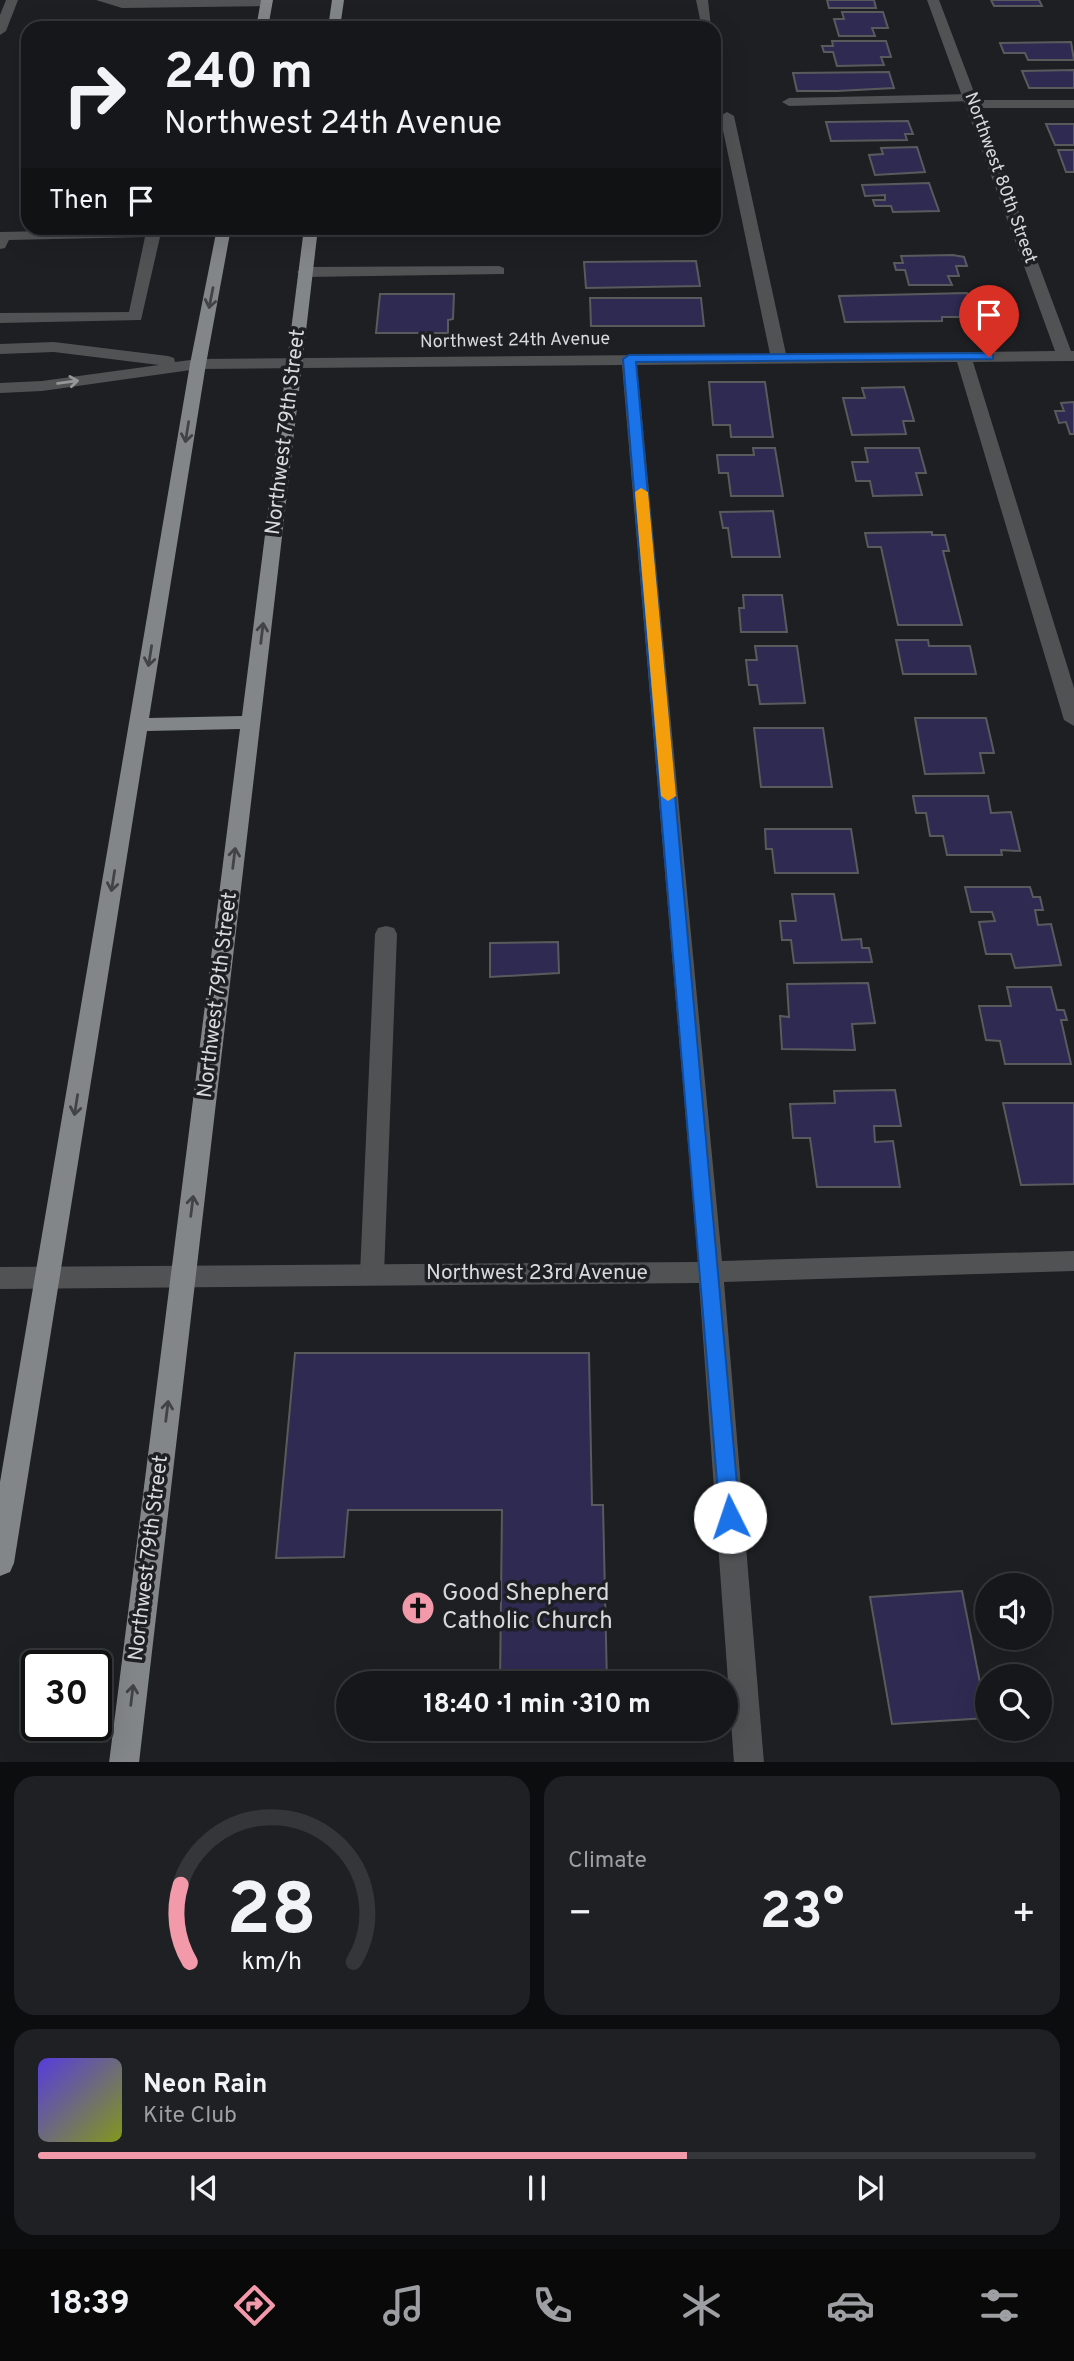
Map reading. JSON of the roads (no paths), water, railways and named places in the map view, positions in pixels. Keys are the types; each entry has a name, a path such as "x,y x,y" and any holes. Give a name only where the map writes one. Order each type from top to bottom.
{"main road":[{"path":"335,21 338,0"},
{"path":"263,21 267,1"},
{"path":"0,1563 198,364 223,235"},
{"name":"Northwest 79th Street","path":"124,1762 310,235"},
{"path":"139,725 251,722"}],"street":[{"path":"0,30 12,0"},
{"path":"102,0 122,4 267,1"},
{"path":"702,0 706,21"},
{"name":"Northwest 80th Street","path":"933,0 1070,356"},
{"path":"789,102 973,101 1074,104"},
{"path":"727,116 779,358"},
{"path":"0,245 3,236 53,235"},
{"path":"0,318 136,317 153,235"},
{"path":"306,272 499,271"},
{"path":"0,349 54,347 198,364"},
{"name":"Northwest 24th Avenue","path":"0,388 43,386 198,364 1070,356"},
{"path":"964,357 1074,720"},
{"path":"629,359 711,1272 749,1762"},
{"path":"372,1274 386,934"},
{"name":"Northwest 23rd Avenue","path":"0,1278 184,1274 711,1272 1074,1261"}],"place":[{"name":"Good Shepherd Catholic Church","path":"418,1608"}]}
